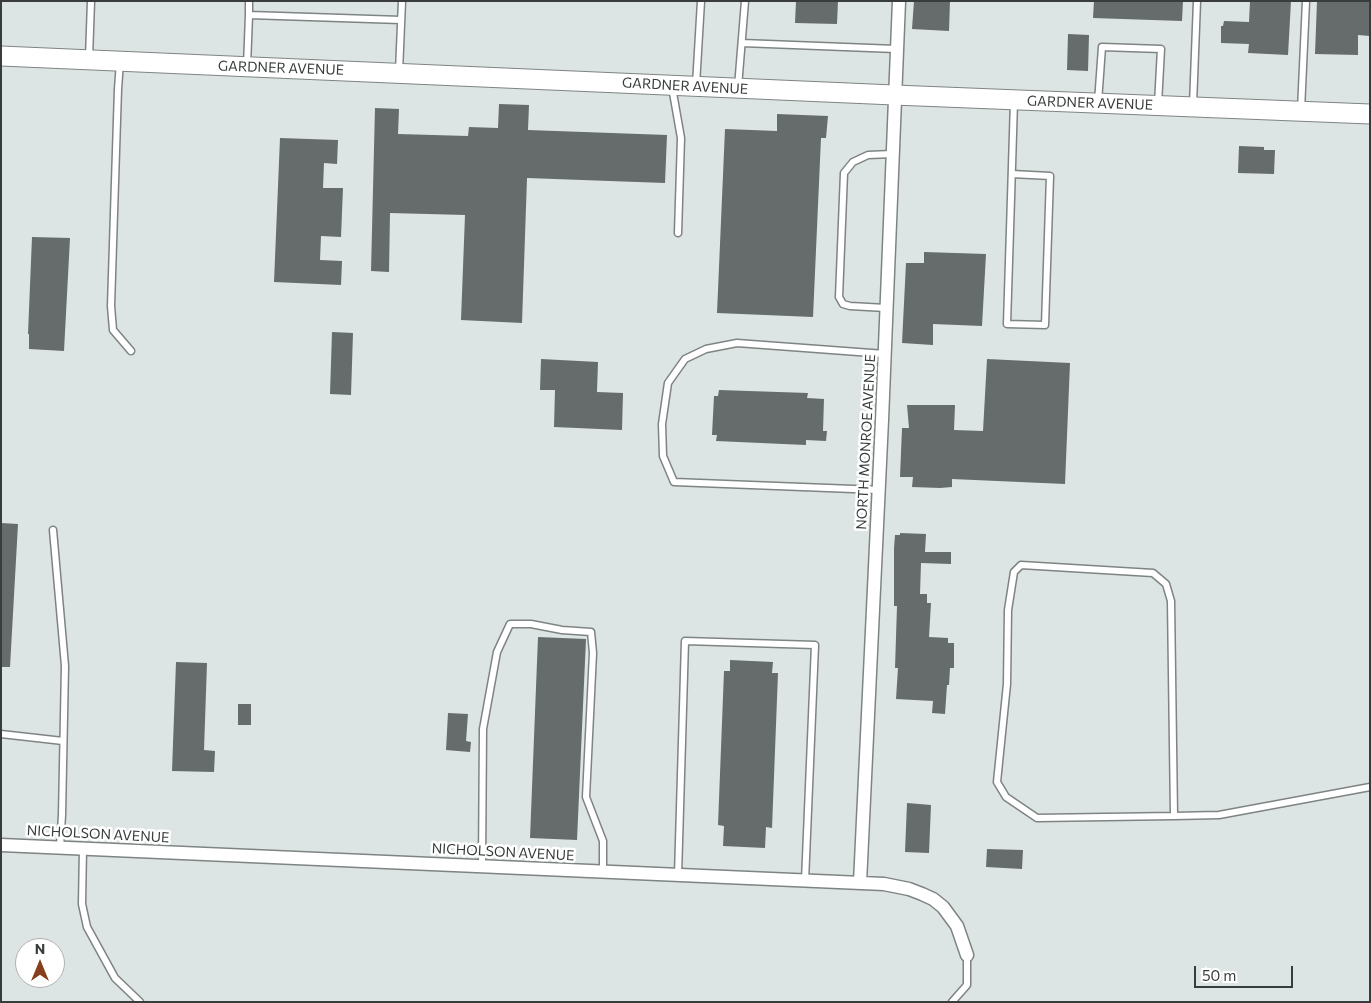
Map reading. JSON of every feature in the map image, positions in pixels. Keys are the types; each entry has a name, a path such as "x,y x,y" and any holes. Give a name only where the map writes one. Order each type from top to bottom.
{"street":[{"name":"NORTH MONROE AVENUE","path":"860,883 879,490 899,1"},
{"name":"GARDNER AVENUE","path":"1,56 1370,114"},
{"name":"NICHOLSON AVENUE","path":"1,845 897,886 933,899 943,907 956,926 967,955"}],"lane":[{"path":"89,60 92,1"},
{"path":"247,67 249,1"},
{"path":"399,73 402,1"},
{"path":"696,86 701,1"},
{"path":"738,88 746,1"},
{"path":"1193,107 1197,1"},
{"path":"1301,111 1306,1"},
{"path":"249,15 401,20"},
{"path":"742,43 896,48"},
{"path":"1098,103 1102,47 1162,49 1158,106"},
{"path":"120,61 111,306 113,330 131,351"},
{"path":"672,85 681,138 678,233"},
{"path":"1012,174 1050,176 1045,325 1007,324 1014,100"},
{"path":"886,308 850,306 843,304 839,297 844,173 853,162 868,155 892,154"},
{"path":"879,490 674,482 663,456 662,424 668,383 685,359 706,349 737,343 884,354"},
{"path":"53,530 64,666 60,847"},
{"path":"1174,816 1170,601 1166,584 1153,573 1021,565 1014,572 1008,610 1007,684 997,782 1006,797 1037,818 1174,816 1219,815 1370,787"},
{"path":"482,866 483,729 497,652 510,624 531,624 562,630 591,632 592,653 586,797 603,840 603,872"},
{"path":"678,875 685,641 815,645 806,881"},
{"path":"1,734 63,741"},
{"path":"83,848 82,904 87,927 115,978 140,1002"},
{"path":"952,1002 967,985 967,955"}],"building":[{"path":"796,1 838,1 837,24 795,23"},
{"path":"914,1 950,1 949,31 912,29"},
{"path":"1094,1 1183,1 1182,21 1093,18"},
{"path":"1250,1 1291,1 1288,55 1248,53 1249,44 1221,43 1221,26 1223,26 1224,21 1249,22"},
{"path":"1317,1 1370,1 1370,36 1358,35 1358,55 1315,54"},
{"path":"1068,34 1089,35 1088,71 1067,70"},
{"path":"499,104 529,105 528,130 667,135 665,183 527,178 522,323 461,320 465,215 390,213 389,272 371,271 375,108 399,109 398,134 468,136 469,127 498,128"},
{"path":"777,114 828,116 826,138 821,138 813,317 717,313 725,129 777,131"},
{"path":"280,138 338,140 337,164 324,163 323,188 343,188 341,237 321,236 320,260 342,261 341,285 274,282"},
{"path":"1239,146 1264,147 1264,150 1275,150 1274,174 1238,173"},
{"path":"32,237 70,238 64,351 29,349"},
{"path":"924,252 986,254 982,326 933,324 933,345 902,343 906,263 924,263"},
{"path":"332,332 353,333 351,395 330,394"},
{"path":"541,359 598,362 597,392 623,393 622,430 554,427 555,390 540,390"},
{"path":"987,359 1070,363 1065,484 952,479 952,487 912,487 913,477 900,477 902,428 909,428 907,405 955,405 954,430 983,431"},
{"path":"719,390 808,393 807,398 824,399 823,431 827,431 826,441 806,440 806,445 716,441 717,435 712,435 714,396 718,396"},
{"path":"1,523 18,524 10,667 1,667"},
{"path":"900,533 926,534 925,552 951,552 951,564 921,563 920,594 927,594 927,603 931,603 929,637 948,638 948,643 954,643 954,668 950,668 945,714 932,713 933,701 896,699 898,668 895,668 897,606 894,606 894,548 895,535 900,535"},
{"path":"538,637 586,639 577,840 530,838"},
{"path":"730,660 773,662 772,673 778,673 772,828 766,827 765,848 723,846 724,826 718,825 724,671 730,671"},
{"path":"176,662 207,663 204,750 215,751 214,772 172,771"},
{"path":"238,704 251,704 251,725 238,725"},
{"path":"448,713 468,714 466,741 471,742 470,752 446,750"},
{"path":"907,803 931,805 929,853 905,852"},
{"path":"987,849 1023,850 1022,869 986,867"}]}
